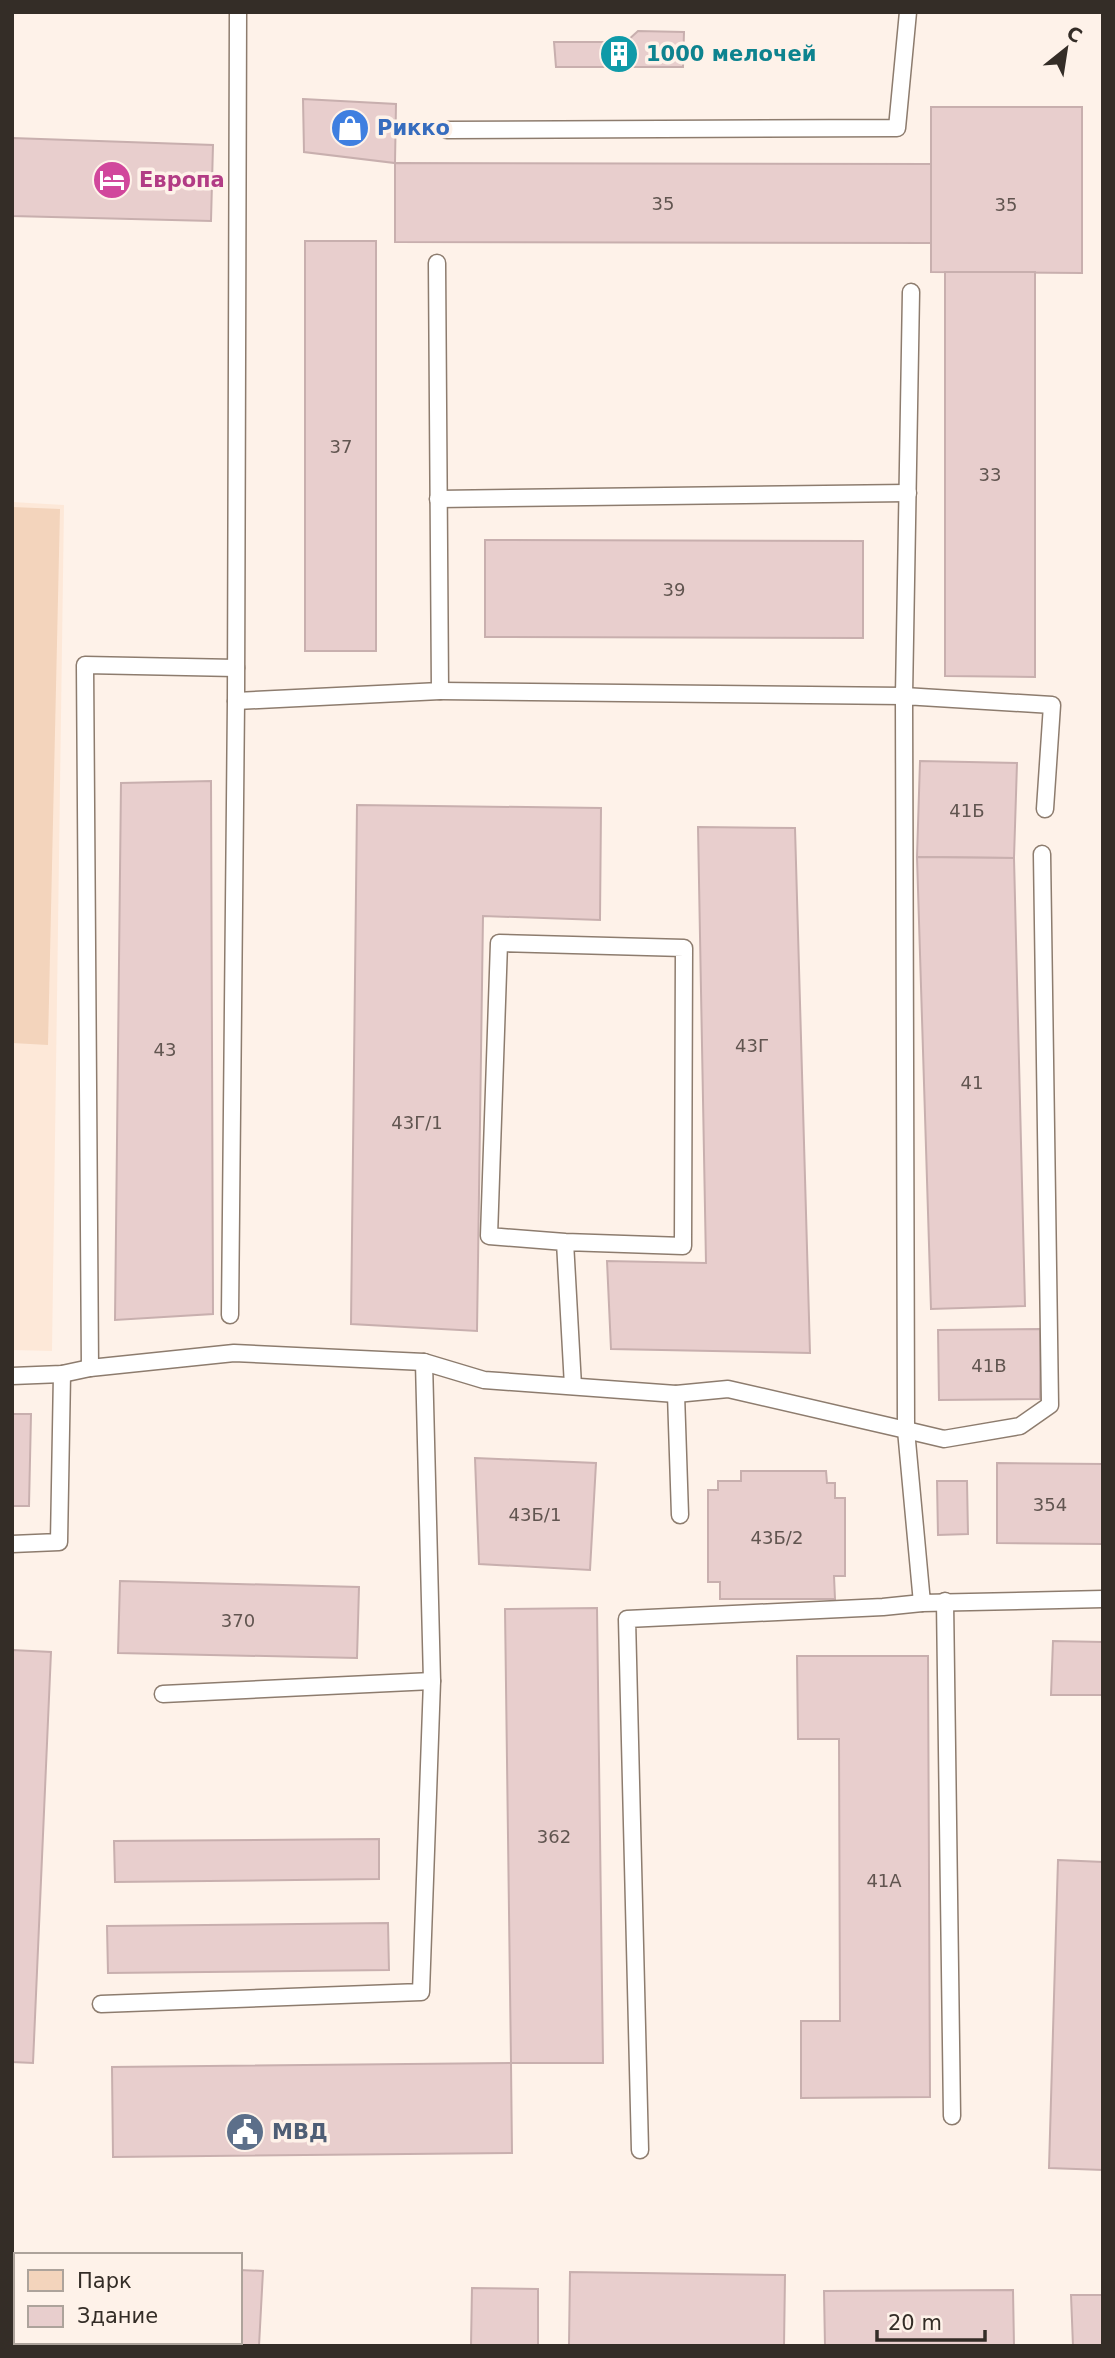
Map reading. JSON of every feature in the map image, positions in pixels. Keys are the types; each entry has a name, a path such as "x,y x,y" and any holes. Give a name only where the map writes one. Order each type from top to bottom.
{"lane":[{"path":"230,1315 236,701 238,12"},
{"path":"447,130 897,128 908,12"},
{"path":"437,263 440,691"},
{"path":"911,292 904,696 906,1430 922,1603"},
{"path":"438,499 908,493"},
{"path":"90,1368 85,665 236,668"},
{"path":"236,701 440,691 904,696 1052,705 1045,809"},
{"path":"12,1376 62,1374 90,1368 234,1353 424,1362 484,1380 676,1394 728,1389 944,1439 1020,1426 1050,1405 1042,854"},
{"path":"499,943 684,948 683,1246 565,1242 489,1236 499,943"},
{"path":"565,1242 573,1386"},
{"path":"101,2004 421,1992 432,1681 424,1362"},
{"path":"12,1544 59,1542 62,1374"},
{"path":"676,1394 681,1515"},
{"path":"640,2150 627,1619 883,1607 945,1601 1103,1599"},
{"path":"945,1601 952,2116"},
{"path":"163,1693 432,1681"}],"shaded area":[{"path":"12,502 64,505 52,1351 12,1350"}],"green space":[{"path":"12,507 60,509 48,1045 12,1043"}],"building":[{"name":"1000 мелочей","path":"638,31 684,32 683,67 556,67 554,42 626,42"},
{"name":"Рикко","path":"303,99 396,104 395,163 304,152"},
{"path":"931,107 1082,107 1082,273 931,272"},
{"name":"Европа","path":"12,138 213,145 211,221 12,216"},
{"path":"395,163 931,164 931,243 395,242"},
{"path":"305,241 376,241 376,651 305,651"},
{"path":"945,272 1035,272 1035,677 945,676"},
{"path":"485,540 863,541 863,638 485,637"},
{"path":"920,761 1017,763 1014,858 917,857"},
{"path":"211,781 213,1314 115,1320 121,783"},
{"path":"357,805 601,808 600,920 483,916 477,1331 351,1324"},
{"path":"698,827 795,828 810,1353 611,1349 607,1261 706,1263"},
{"path":"917,857 1014,858 1025,1306 931,1309"},
{"path":"1040,1329 1040,1399 939,1400 938,1330"},
{"path":"12,1414 31,1414 29,1506 12,1506"},
{"path":"475,1458 596,1463 590,1570 479,1564"},
{"path":"997,1463 1103,1464 1103,1544 997,1543"},
{"path":"741,1471 826,1471 827,1483 835,1483 835,1498 845,1498 845,1576 834,1576 835,1599 720,1599 720,1582 708,1582 708,1490 718,1490 718,1481 741,1481"},
{"path":"937,1481 967,1481 968,1534 938,1535"},
{"path":"120,1581 359,1587 357,1658 118,1653"},
{"path":"597,1608 603,2063 511,2063 505,1609"},
{"path":"1053,1641 1103,1642 1103,1695 1051,1695"},
{"path":"12,1650 51,1652 33,2063 12,2062"},
{"path":"797,1656 928,1656 930,2097 801,2098 801,2021 840,2021 839,1739 798,1739"},
{"path":"379,1839 379,1879 115,1882 114,1841"},
{"path":"1058,1860 1103,1862 1103,2170 1049,2168"},
{"path":"388,1923 389,1970 108,1973 107,1926"},
{"path":"511,2063 512,2153 113,2157 112,2067"},
{"path":"12,2259 14,2344 242,2344 242,2270 263,2271 259,2346 12,2346"},
{"path":"570,2272 785,2275 784,2346 569,2345"},
{"path":"472,2288 538,2289 538,2346 471,2346"},
{"path":"1013,2290 1014,2346 825,2346 824,2291"},
{"path":"1071,2295 1103,2295 1103,2346 1073,2346"}],"place":[{"name":"1000 мелочей","path":"619,54"},
{"name":"Рикко","path":"350,128"},
{"name":"Европа","path":"112,180"},
{"name":"МВД","path":"245,2132"}]}
